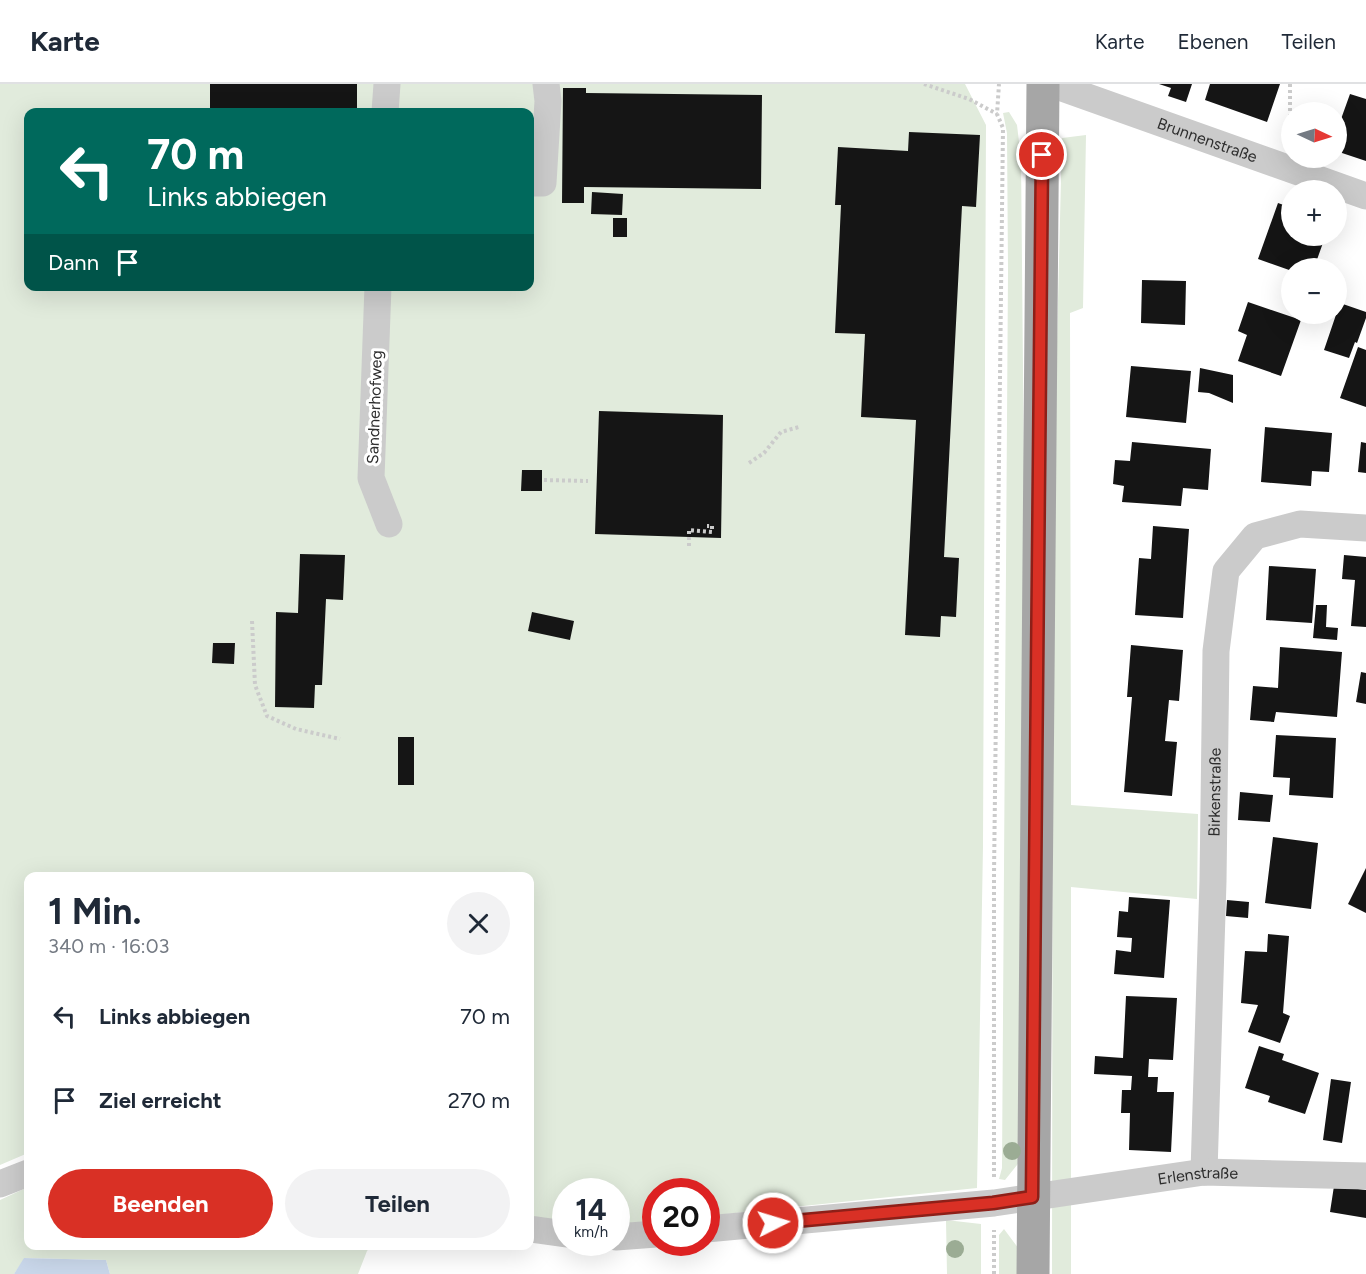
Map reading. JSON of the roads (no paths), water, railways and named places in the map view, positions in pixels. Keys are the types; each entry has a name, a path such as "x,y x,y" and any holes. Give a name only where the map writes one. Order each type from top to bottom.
{"main road":[{"path":"1033,1274 1043,84"}],"street":[{"path":"385,108 387,84"},
{"path":"534,183 543,183 548,101 546,84"},
{"name":"Brunnenstraße","path":"1051,84 1366,196"},
{"name":"Sandnerhofweg","path":"378,291 371,478 389,524"},
{"name":"Birkenstraße","path":"1204,1172 1213,881 1216,651 1226,572 1255,536 1300,524 1366,528"},
{"name":"Erlenstraße","path":"720,1228 993,1203 1204,1172 1366,1176"},
{"path":"0,1184 24,1175"},
{"path":"534,1230 552,1232"}],"water":[{"path":"24,1258 106,1260 110,1274 14,1274"}]}
